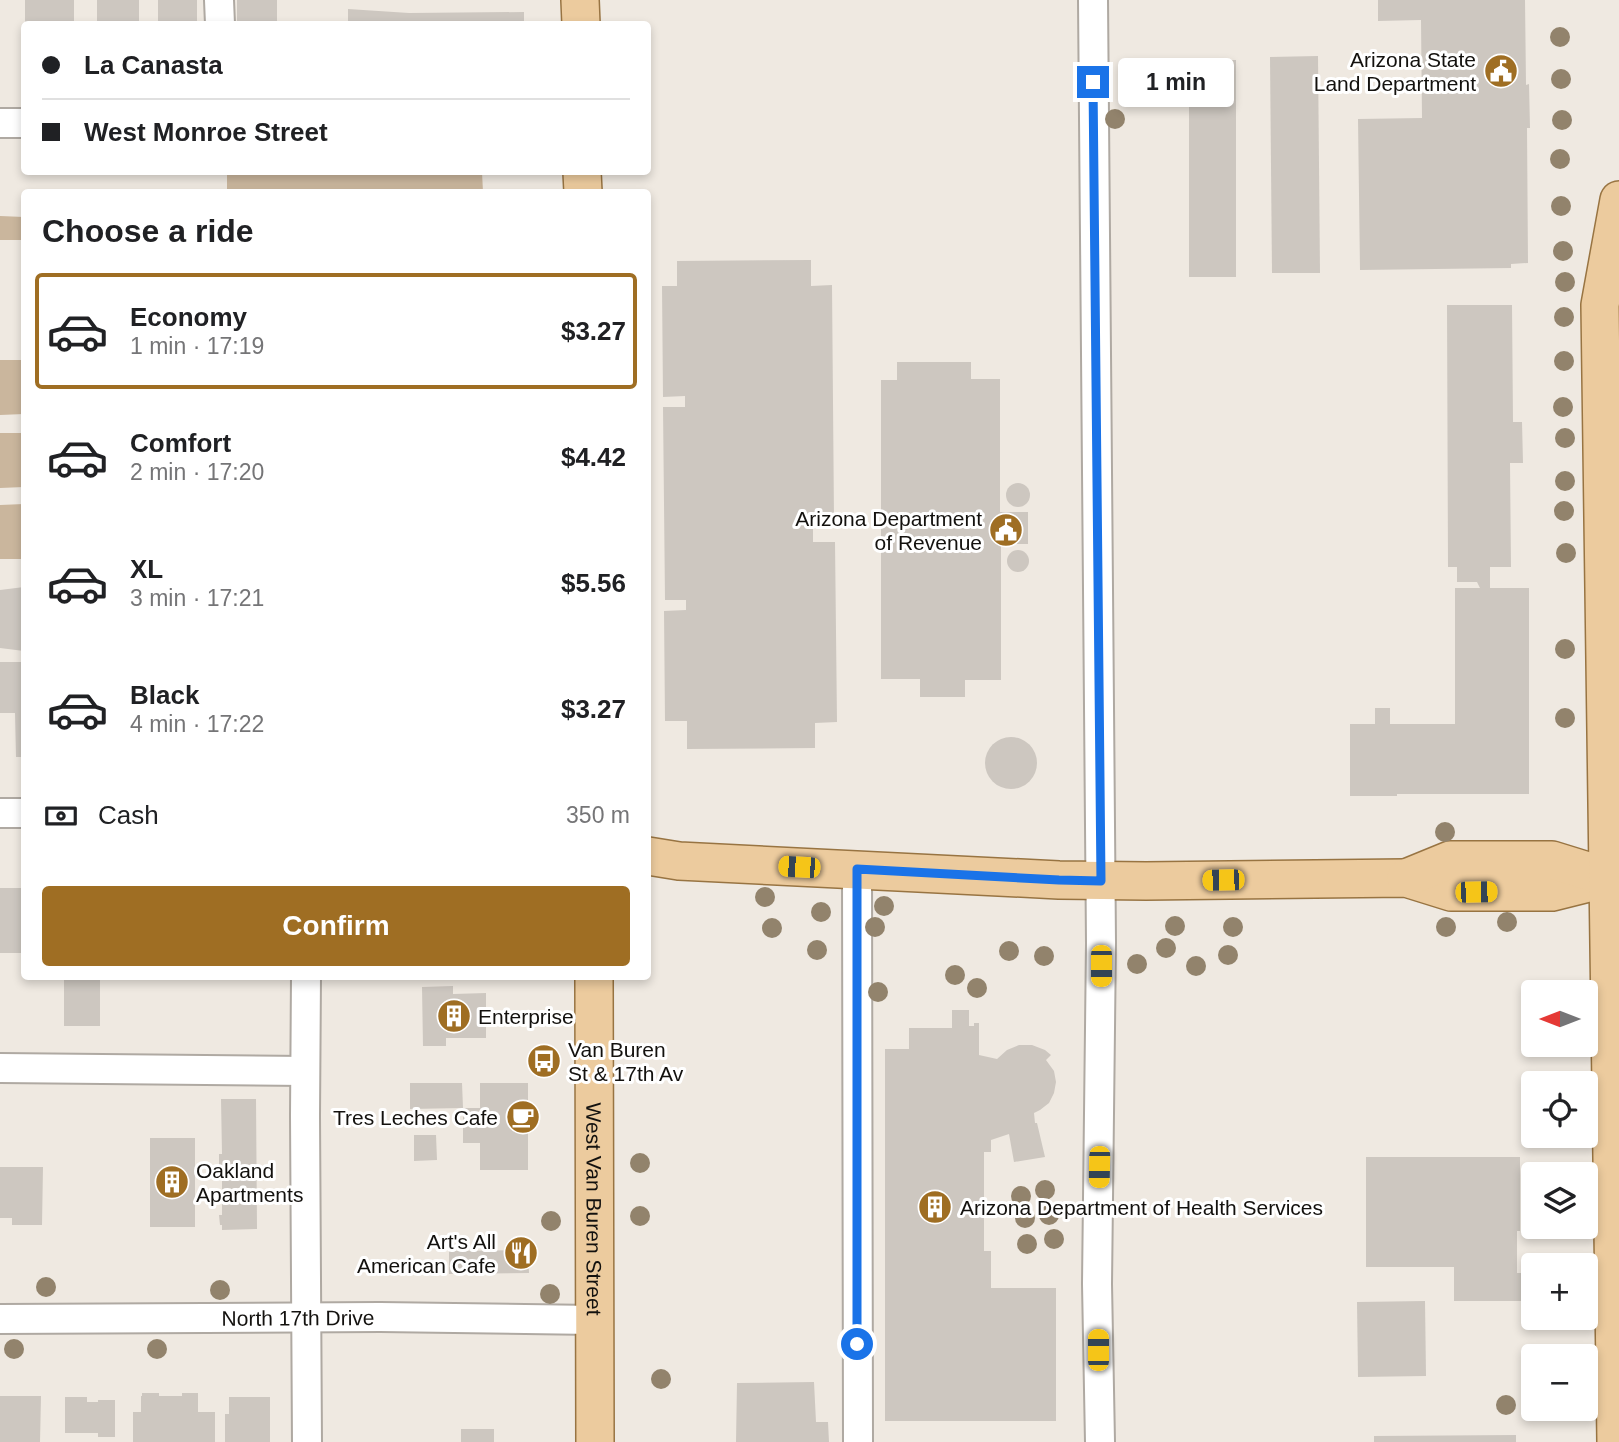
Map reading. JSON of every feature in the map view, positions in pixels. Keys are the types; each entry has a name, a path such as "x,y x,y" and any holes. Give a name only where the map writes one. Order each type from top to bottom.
{"main road":[{"path":"580,0 581,21"},
{"path":"1616,1442 1614,878 1600,305 1619,200"},
{"path":"651,856 679,861 1101,881 1406,878 1450,860 1552,860 1614,878"},
{"name":"West Van Buren Street","path":"593,980 595,1442"}],"street":[{"path":"219,0 220,21"},
{"path":"1093,0 1101,881 1097,1284 1100,1442"},
{"path":"0,123 21,123"},
{"path":"0,813 21,813"},
{"path":"857,869 858,1442"},
{"path":"306,980 307,1442"},
{"path":"0,1068 305,1071"},
{"name":"North 17th Drive","path":"0,1319 306,1317 594,1320"}],"shaded area":[{"path":"227,175 482,175 483,189 227,189"},
{"path":"0,216 21,217 21,240 0,240"},
{"path":"0,360 21,360 21,414 0,415"},
{"path":"0,433 21,433 21,487 0,488"},
{"path":"21,504 21,559 0,559 0,505"}],"building":[{"path":"25,0 74,0 74,21 25,21"},
{"path":"97,0 139,0 139,21 97,21"},
{"path":"158,0 197,0 197,21 158,21"},
{"path":"237,0 277,0 277,21 237,21"},
{"path":"1378,0 1525,0 1526,85 1529,84 1530,128 1527,128 1528,263 1511,264 1511,268 1360,270 1358,119 1422,118 1421,20 1378,21"},
{"path":"348,9 409,13 524,12 524,21 348,21"},
{"path":"1318,56 1320,273 1272,273 1270,57"},
{"path":"1189,60 1236,60 1236,277 1189,277"},
{"path":"811,260 811,286 832,285 834,518 813,518 813,542 835,542 837,722 815,723 815,748 687,749 687,721 665,721 664,611 686,610 686,600 665,600 663,407 685,407 685,396 663,397 662,286 677,286 677,261"},
{"path":"1447,305 1512,305 1513,422 1522,422 1523,463 1510,463 1511,567 1490,567 1490,588 1529,588 1529,794 1350,796 1350,724 1375,724 1375,708 1390,708 1390,724 1455,724 1455,588 1480,588 1477,582 1457,582 1457,567 1448,567"},
{"path":"897,362 971,362 971,379 1000,379 1000,512 1028,512 1028,544 1001,544 1001,680 965,680 965,697 920,697 920,679 881,679 881,380 897,380"},
{"path":"1018,483 1026,487 1030,495 1026,503 1018,507 1010,503 1006,495 1010,487"},
{"path":"1014,550 1022,550 1029,557 1029,565 1022,572 1014,572 1007,565 1007,557"},
{"path":"21,587 21,651 0,648 0,590"},
{"path":"0,662 21,662 21,757 16,757 15,713 0,713"},
{"path":"1011,737 1030,744 1037,763 1030,782 1011,789 992,782 985,763 992,744"},
{"path":"0,888 21,888 21,953 0,953"},
{"path":"64,980 100,980 100,1026 64,1026"},
{"name":"Enterprise","path":"453,986 453,994 486,993 486,1038 446,1038 446,1046 423,1046 422,987"},
{"name":"Arizona Department of Health Services","path":"952,1010 969,1010 969,1026 979,1023 979,1055 997,1059 1007,1050 1019,1045 1032,1045 1051,1055 1046,1060 1054,1071 1054,1093 1049,1103 1034,1113 1045,1157 1014,1162 1009,1134 991,1140 991,1152 984,1152 984,1251 991,1251 991,1288 1056,1288 1056,1421 885,1421 885,1049 909,1049 909,1028 952,1028"},
{"path":"541,1049 547,1049 547,1067 540,1067"},
{"path":"410,1083 462,1083 463,1108 410,1109"},
{"path":"480,1083 528,1083 528,1170 480,1170 480,1143 463,1143 463,1108 480,1108"},
{"path":"221,1099 256,1099 257,1229 222,1230 220,1225"},
{"path":"414,1135 436,1135 437,1160 414,1161"},
{"name":"Oakland Apartments","path":"150,1138 195,1138 195,1227 150,1227"},
{"path":"1366,1157 1520,1157 1517,1273 1521,1273 1521,1301 1454,1301 1454,1267 1366,1267"},
{"path":"0,1167 43,1167 42,1225 12,1225 12,1218 0,1218"},
{"path":"528,1250 529,1273 449,1274 449,1251"},
{"path":"1425,1301 1426,1376 1358,1377 1357,1302"},
{"path":"814,1382 816,1422 828,1422 829,1442 736,1442 737,1383"},
{"path":"142,1393 182,1396 182,1393 198,1393 198,1412 215,1412 215,1442 133,1442 133,1412 141,1412"},
{"path":"0,1396 41,1396 40,1442 0,1442"},
{"path":"65,1397 87,1397 87,1402 115,1400 115,1437 98,1437 98,1433 65,1433"},
{"path":"229,1397 270,1397 270,1442 225,1442 225,1414 229,1414"},
{"path":"461,1429 494,1429 494,1442 461,1442"},
{"path":"1516,1435 1516,1442 1374,1442 1374,1436"}],"place":[{"name":"Arizona State Land Department","path":"1501,71"},
{"name":"Arizona Department of Revenue","path":"1006,530"},
{"name":"Enterprise","path":"454,1016"},
{"name":"Van Buren St & 17th Av","path":"544,1061"},
{"name":"Tres Leches Cafe","path":"523,1117"},
{"name":"Oakland Apartments","path":"172,1182"},
{"name":"Arizona Department of Health Services","path":"935,1207"},
{"name":"Art's All American Cafe","path":"521,1253"}],"route":[{"path":"857,1344 857,869 1101,881 1093,82"}]}
